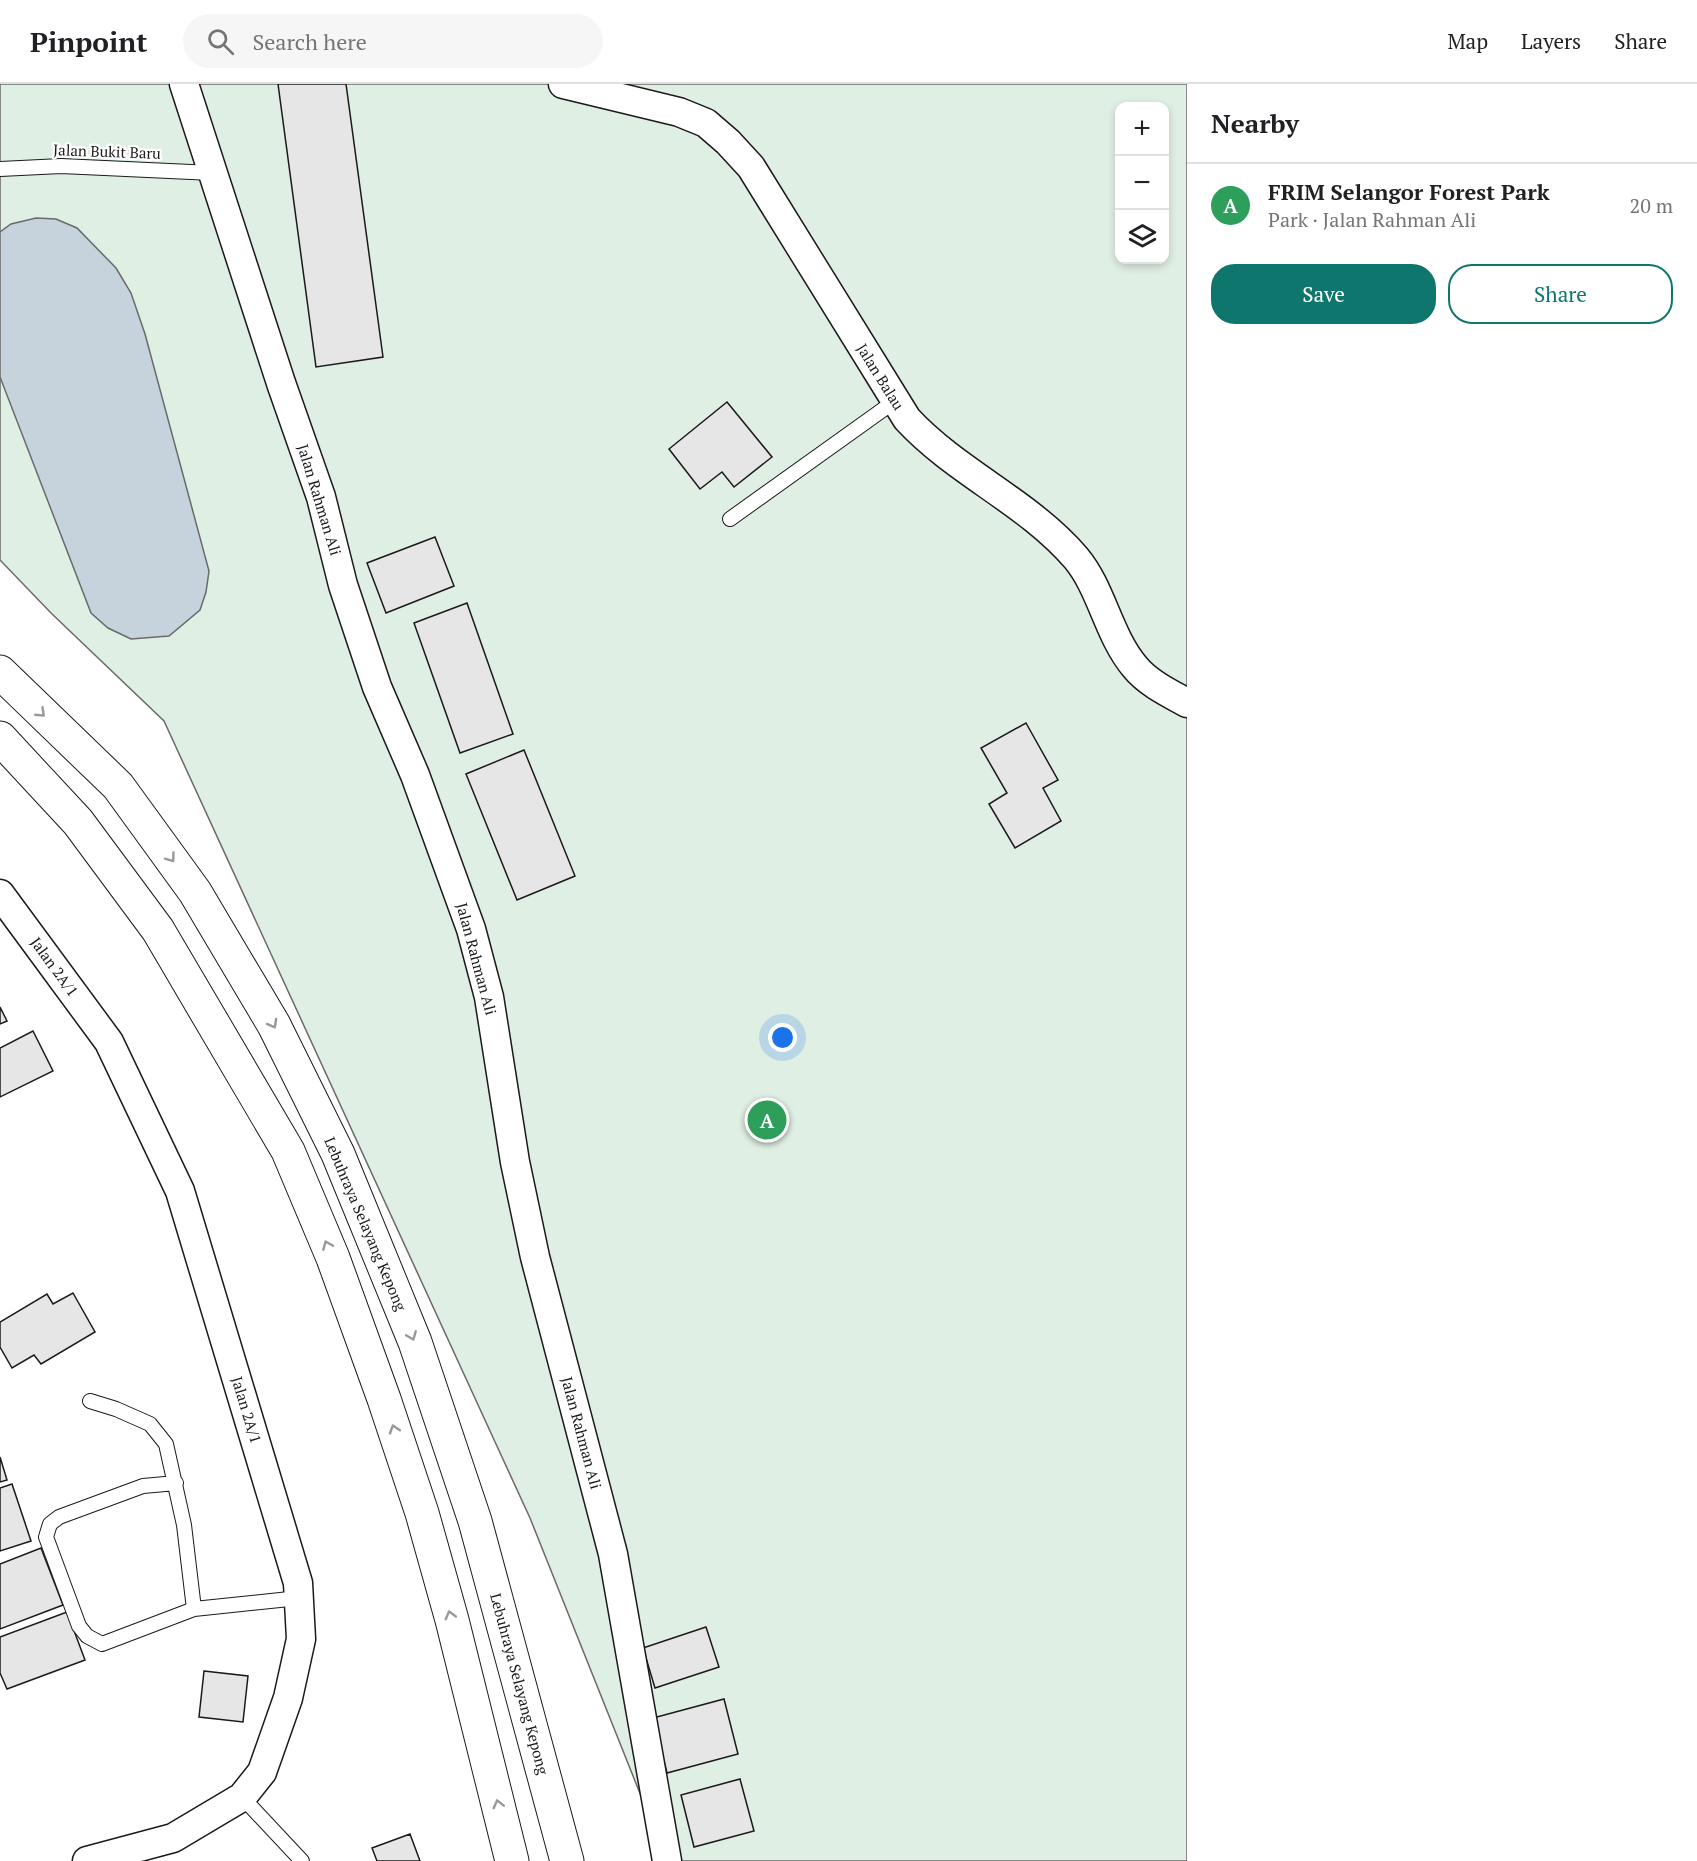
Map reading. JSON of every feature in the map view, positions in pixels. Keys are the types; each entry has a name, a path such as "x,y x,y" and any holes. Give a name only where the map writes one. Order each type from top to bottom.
{"main road":[{"name":"Lebuhraya Selayang Kepong","path":"0,672 118,786 195,892 274,1024 338,1154 415,1342 475,1521 567,1861"},
{"path":"0,738 78,822 158,930 288,1151 333,1258 422,1513 455,1632 512,1861"}],"street":[{"name":"Jalan Rahman Ali","path":"184,84 281,383 321,497 342,585 378,687 415,775 471,929 489,997 515,1162 535,1257 613,1554 667,1861"},
{"name":"Jalan Balau","path":"563,84 679,112 706,123 728,142 751,167 907,420 925,439 1028,513 1053,534 1078,560 1097,594 1115,636 1135,667 1156,685 1187,703"},
{"name":"Jalan 2A/1","path":"0,894 109,1042 180,1191 298,1582 302,1639 288,1698 262,1772 242,1797 173,1838 87,1861"}],"lane":[{"name":"Jalan Bukit Baru","path":"0,169 61,166 213,173"},
{"path":"730,519 895,401"},
{"path":"90,1401 116,1409 150,1424 166,1444 184,1525 194,1609"},
{"path":"176,1483 143,1486 59,1517 50,1524 46,1537 79,1626 87,1636 102,1644 194,1609 299,1598"},
{"path":"242,1797 302,1861"}],"green space":[{"path":"0,84 1187,84 1187,1861 667,1861 530,1518 164,721 51,613 0,560"}],"shaded area":[{"path":"36,218 56,219 77,228 116,268 131,293 145,334 209,571 200,610 169,636 131,639 108,628 91,613 0,377 0,232 11,224"}],"building":[{"path":"278,84 346,84 383,357 316,367"},
{"path":"727,402 772,457 734,487 722,472 700,489 669,449"},
{"path":"435,537 454,586 386,613 367,563"},
{"path":"467,603 513,734 460,753 414,623"},
{"path":"1026,723 1058,780 1043,788 1061,821 1015,848 989,804 1007,793 981,748"},
{"path":"524,750 575,876 517,900 466,774"},
{"path":"0,1007 7,1021 0,1024"},
{"path":"33,1031 53,1071 0,1097 0,1048"},
{"path":"73,1293 95,1332 41,1364 34,1355 12,1368 0,1347 0,1322 47,1294 53,1304"},
{"path":"0,1457 7,1480 0,1482"},
{"path":"12,1484 31,1541 0,1551 0,1488"},
{"path":"41,1548 63,1605 0,1629 0,1564"},
{"path":"67,1612 85,1660 7,1689 0,1673 0,1637"},
{"path":"706,1627 719,1667 655,1688 643,1648"},
{"path":"204,1671 248,1676 243,1722 199,1717"},
{"path":"724,1699 738,1754 667,1773 653,1718"},
{"path":"740,1779 754,1831 694,1847 681,1795"},
{"path":"410,1834 420,1861 377,1861 372,1848"}],"place":[{"name":"FRIM Selangor Forest Park","path":"767,1120"}]}
